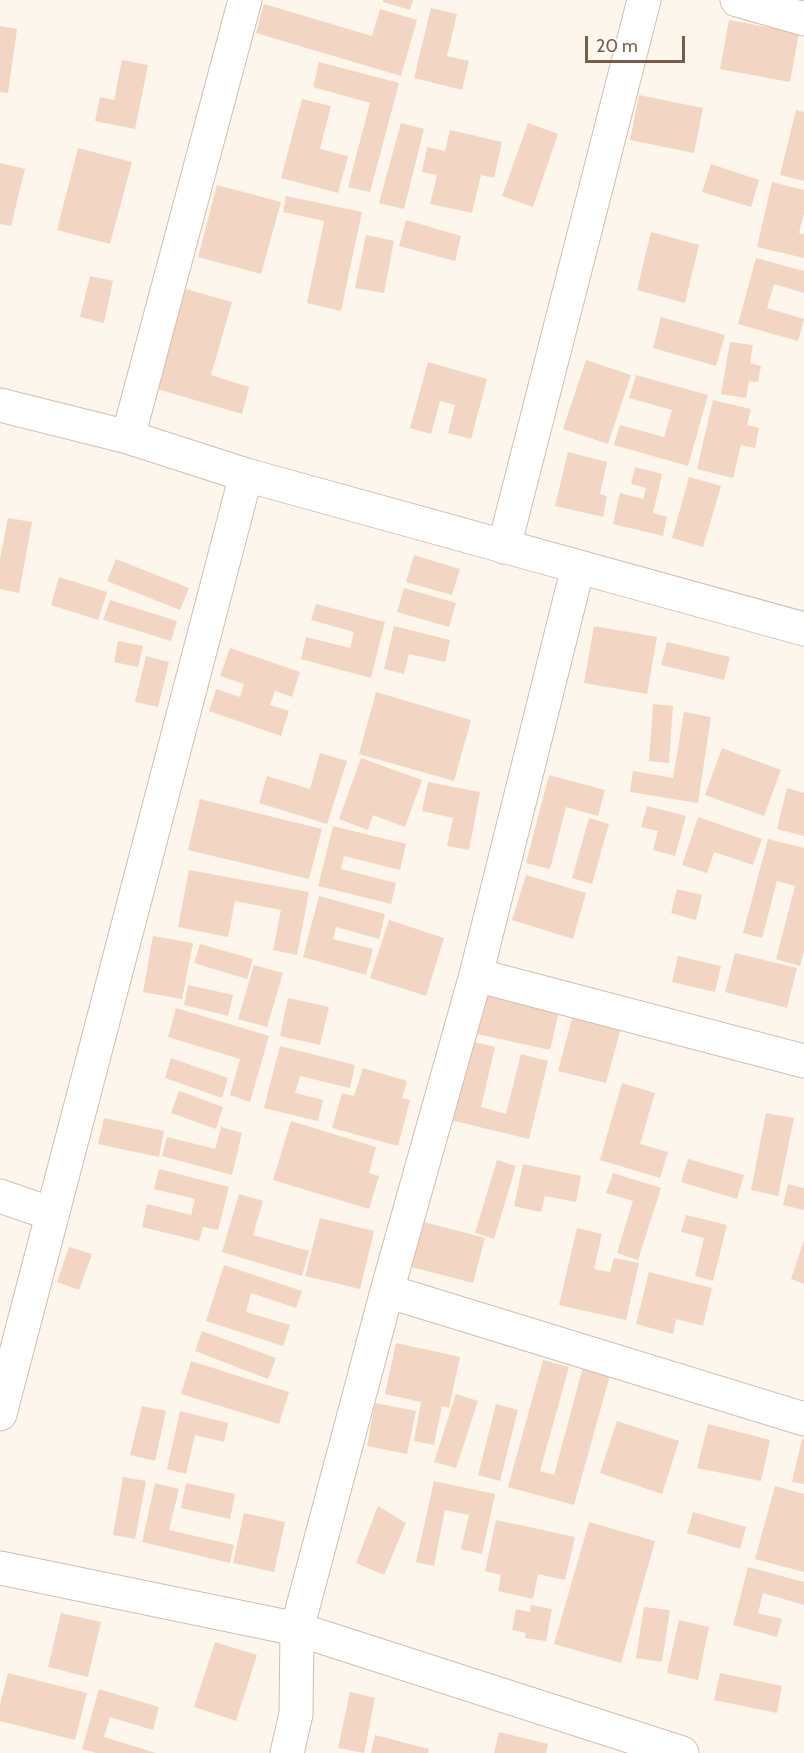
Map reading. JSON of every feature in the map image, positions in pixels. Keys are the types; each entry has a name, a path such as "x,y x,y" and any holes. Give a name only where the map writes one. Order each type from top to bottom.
{"street":[{"path":"128,436 245,0"},
{"path":"504,547 644,0"},
{"path":"736,0 804,19"},
{"path":"0,405 128,436 246,475 804,630"},
{"path":"0,1414 246,475"},
{"path":"287,1753 296,1714 297,1629 387,1292 476,975 578,567"},
{"path":"476,975 804,1061"},
{"path":"0,1196 52,1214"},
{"path":"387,1292 804,1419"},
{"path":"0,1568 297,1629 681,1753"}],"building":[{"path":"383,0 413,0 410,10 383,2"},
{"path":"264,4 372,36 380,9 417,20 401,76 256,33"},
{"path":"431,8 457,14 447,56 469,61 462,90 414,78"},
{"path":"729,20 799,33 790,82 720,69"},
{"path":"0,26 17,29 8,93 0,92"},
{"path":"122,60 148,65 135,129 95,121 100,97 114,100"},
{"path":"319,62 399,83 370,192 348,187 370,103 313,87"},
{"path":"639,95 703,108 694,153 630,140"},
{"path":"302,99 331,106 320,149 348,156 338,193 281,178"},
{"path":"796,110 804,112 804,181 780,175"},
{"path":"401,123 424,129 404,209 379,203"},
{"path":"528,123 558,134 533,207 502,196"},
{"path":"450,130 502,142 494,178 481,175 472,213 430,204 437,175 422,172 427,147 445,151"},
{"path":"78,148 132,162 110,244 57,230"},
{"path":"0,163 25,169 11,226 0,224"},
{"path":"711,164 759,180 751,207 702,192"},
{"path":"772,182 804,190 804,213 799,233 804,234 804,258 757,247"},
{"path":"217,185 281,202 261,274 198,257"},
{"path":"286,196 362,212 341,311 307,303 324,221 283,212"},
{"path":"406,220 461,236 455,261 399,246"},
{"path":"651,232 699,245 685,303 637,290"},
{"path":"366,235 394,241 384,293 355,288"},
{"path":"756,258 804,271 804,293 774,284 767,308 804,319 798,341 738,324"},
{"path":"90,276 113,281 104,323 80,317"},
{"path":"182,288 232,302 211,375 249,387 242,414 154,388"},
{"path":"661,317 725,335 716,366 653,348"},
{"path":"730,342 753,345 750,363 761,366 758,382 749,381 746,398 721,394"},
{"path":"586,360 631,375 608,444 563,429"},
{"path":"428,362 487,379 471,439 448,433 455,405 440,401 431,434 410,428"},
{"path":"636,375 708,395 688,466 614,445 620,425 664,437 672,410 629,398"},
{"path":"713,400 751,409 747,425 759,428 755,448 741,445 733,478 697,469"},
{"path":"568,452 607,462 600,494 607,496 603,517 555,506"},
{"path":"635,467 662,474 653,513 667,517 663,536 613,524 620,493 643,499 646,488 631,484"},
{"path":"689,477 721,486 703,547 672,538"},
{"path":"8,518 32,522 19,593 0,589 0,559"},
{"path":"414,555 460,569 452,595 406,582"},
{"path":"116,559 189,588 180,610 107,581"},
{"path":"59,577 107,592 98,620 51,605"},
{"path":"404,588 456,603 449,627 397,612"},
{"path":"110,600 177,621 171,641 103,620"},
{"path":"316,604 385,622 371,678 301,659 306,637 350,648 354,632 311,620"},
{"path":"394,626 450,640 445,662 409,654 404,674 384,669"},
{"path":"594,626 657,637 647,694 584,683"},
{"path":"118,641 143,646 138,667 114,662"},
{"path":"667,642 730,657 724,680 661,665"},
{"path":"230,648 300,672 292,697 275,691 270,705 289,711 281,736 209,711 216,689 240,697 244,684 220,676"},
{"path":"146,656 169,662 158,707 135,702"},
{"path":"376,692 471,720 454,781 359,754"},
{"path":"653,704 673,706 669,763 649,761"},
{"path":"684,712 711,717 698,803 630,792 633,771 673,778"},
{"path":"722,748 781,770 764,816 705,795"},
{"path":"320,753 347,761 327,824 259,803 267,776 310,789"},
{"path":"361,758 422,780 405,827 373,815 368,830 339,819"},
{"path":"549,775 605,790 598,816 566,807 550,869 526,863"},
{"path":"428,782 480,792 469,850 447,846 453,818 422,811"},
{"path":"787,788 804,793 804,836 777,829"},
{"path":"200,799 322,829 309,879 188,850"},
{"path":"647,806 686,816 675,856 653,850 658,831 641,827"},
{"path":"698,817 762,839 753,865 714,852 707,873 682,865"},
{"path":"589,818 609,824 592,884 572,878"},
{"path":"333,826 406,844 400,870 344,856 341,869 396,883 391,904 318,886"},
{"path":"768,839 804,848 804,951 800,966 776,959 795,886 777,881 762,938 743,933"},
{"path":"189,870 309,892 297,955 273,950 281,910 235,901 228,937 178,927"},
{"path":"526,875 586,893 573,939 512,920"},
{"path":"677,889 702,895 696,920 671,913"},
{"path":"319,896 385,914 379,939 336,927 333,939 373,949 366,975 303,957"},
{"path":"389,920 444,938 426,996 370,978"},
{"path":"153,936 193,943 182,999 143,992"},
{"path":"200,944 253,959 247,979 194,963"},
{"path":"735,953 797,968 787,1008 725,992"},
{"path":"678,956 721,966 715,992 672,982"},
{"path":"254,965 283,973 267,1027 238,1019"},
{"path":"188,985 233,995 228,1016 184,1005"},
{"path":"486,990 560,1006 550,1050 477,1034"},
{"path":"288,998 329,1007 320,1045 280,1036"},
{"path":"176,1008 269,1036 250,1102 230,1095 240,1059 168,1037"},
{"path":"574,1011 622,1024 606,1083 558,1071"},
{"path":"470,1041 495,1047 481,1107 506,1114 521,1054 548,1061 529,1139 450,1120"},
{"path":"280,1046 355,1065 350,1088 300,1076 295,1093 323,1100 318,1121 264,1108"},
{"path":"171,1058 228,1078 222,1098 165,1078"},
{"path":"363,1068 407,1081 402,1098 410,1100 398,1146 332,1128 342,1093 354,1096"},
{"path":"622,1083 655,1093 640,1144 668,1152 660,1178 600,1160"},
{"path":"179,1091 223,1107 216,1129 171,1113"},
{"path":"766,1113 794,1118 778,1196 751,1190"},
{"path":"104,1118 164,1131 159,1157 98,1144"},
{"path":"291,1121 376,1147 369,1173 379,1176 369,1209 273,1180"},
{"path":"221,1127 242,1133 232,1175 162,1156 167,1137 215,1149"},
{"path":"688,1159 744,1175 737,1199 681,1182"},
{"path":"497,1160 516,1166 494,1239 475,1233"},
{"path":"523,1164 581,1176 576,1202 545,1196 541,1212 514,1206"},
{"path":"159,1169 229,1187 218,1230 203,1227 199,1241 142,1227 147,1204 191,1215 195,1199 154,1189"},
{"path":"613,1173 661,1188 638,1260 617,1253 633,1201 606,1193"},
{"path":"788,1184 804,1188 804,1210 783,1205"},
{"path":"239,1194 263,1201 253,1235 309,1251 302,1276 222,1252"},
{"path":"686,1215 727,1225 713,1281 695,1276 704,1238 681,1232"},
{"path":"320,1218 374,1231 360,1289 305,1276"},
{"path":"420,1221 485,1238 473,1283 408,1266"},
{"path":"577,1228 602,1234 594,1269 610,1272 614,1258 639,1263 626,1320 559,1305"},
{"path":"804,1240 804,1284 791,1279"},
{"path":"69,1247 92,1254 79,1290 57,1282"},
{"path":"224,1265 302,1291 296,1308 251,1293 246,1312 290,1325 283,1346 206,1321"},
{"path":"649,1272 712,1288 703,1326 676,1319 673,1334 636,1324"},
{"path":"202,1331 276,1358 268,1379 195,1351"},
{"path":"396,1343 460,1357 449,1408 442,1406 434,1445 414,1441 421,1402 385,1394"},
{"path":"543,1360 569,1367 540,1471 554,1475 583,1367 610,1375 574,1505 508,1487"},
{"path":"191,1361 289,1392 279,1424 181,1394"},
{"path":"456,1394 478,1401 456,1468 434,1462"},
{"path":"375,1403 416,1411 407,1454 367,1446"},
{"path":"496,1404 518,1410 500,1481 478,1475"},
{"path":"142,1406 166,1411 155,1461 130,1455"},
{"path":"180,1411 228,1423 224,1442 195,1435 186,1474 167,1469"},
{"path":"617,1421 679,1441 662,1494 600,1473"},
{"path":"708,1424 770,1440 761,1481 697,1468"},
{"path":"802,1439 804,1439 804,1484 792,1482"},
{"path":"123,1477 146,1481 135,1539 113,1535"},
{"path":"434,1481 495,1494 482,1554 461,1549 469,1515 445,1510 434,1566 416,1562"},
{"path":"155,1483 179,1489 169,1530 234,1545 230,1563 142,1542"},
{"path":"186,1483 235,1494 230,1519 181,1508"},
{"path":"775,1486 804,1494 804,1572 755,1559"},
{"path":"378,1506 406,1523 384,1575 356,1563"},
{"path":"693,1512 746,1527 740,1549 687,1533"},
{"path":"244,1513 285,1522 274,1572 233,1563"},
{"path":"496,1520 575,1537 565,1580 538,1574 533,1599 498,1591 501,1575 485,1571"},
{"path":"589,1522 655,1541 621,1663 554,1644"},
{"path":"748,1567 804,1582 804,1605 763,1593 758,1613 782,1619 777,1637 733,1625"},
{"path":"531,1605 552,1609 546,1641 525,1638 526,1633 512,1630 516,1609 530,1612"},
{"path":"644,1607 670,1610 662,1662 636,1658"},
{"path":"61,1613 101,1622 88,1677 48,1667"},
{"path":"679,1620 709,1627 698,1680 667,1673"},
{"path":"215,1642 257,1655 236,1721 194,1707"},
{"path":"8,1673 87,1693 75,1740 0,1721 0,1705"},
{"path":"720,1673 782,1686 777,1713 714,1700"},
{"path":"99,1689 159,1707 153,1730 110,1717 104,1737 156,1753 96,1753 82,1749"},
{"path":"350,1692 375,1698 364,1753 338,1748"},
{"path":"499,1732 548,1744 546,1753 494,1753"},
{"path":"375,1735 429,1749 428,1753 371,1753"}]}
